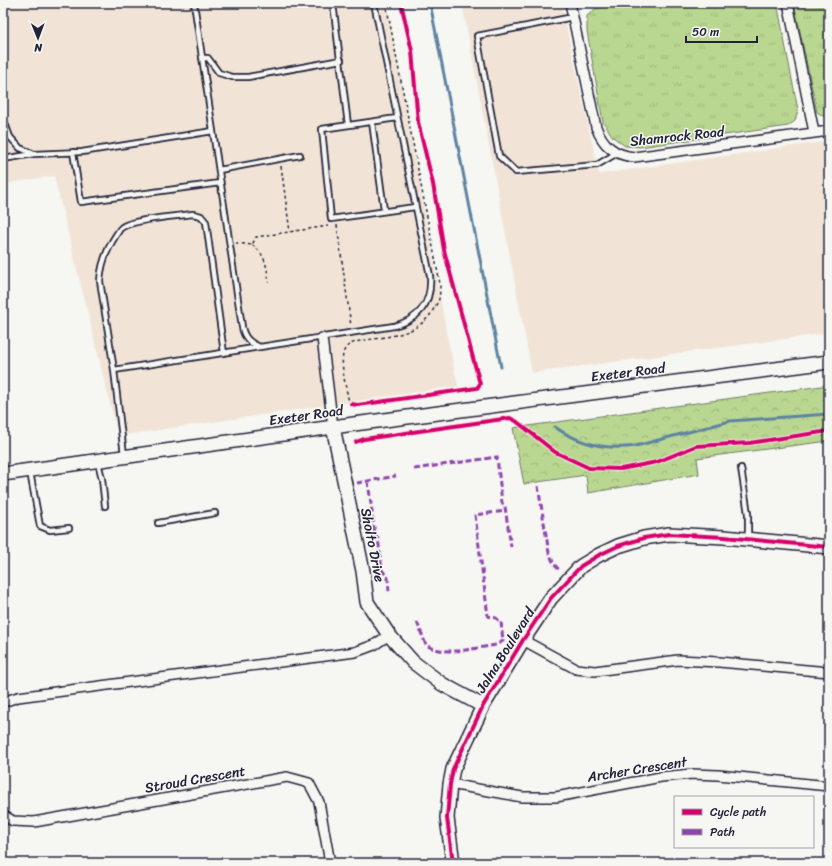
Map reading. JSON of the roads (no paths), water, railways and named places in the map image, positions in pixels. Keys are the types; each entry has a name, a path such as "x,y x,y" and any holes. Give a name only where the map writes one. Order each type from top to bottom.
{"street":[{"name":"Shamrock Road","path":"570,3 596,128 608,147 617,153 634,157 829,130"},
{"path":"788,3 814,132"},
{"name":"Sholto Drive","path":"322,338 333,427 363,571 367,602 388,635 413,662 442,684 483,706"},
{"name":"Exeter Road","path":"3,474 333,427 829,362"},
{"name":"Jalna Boulevard","path":"453,863 447,818 453,769 483,706 523,640 551,598 581,566 618,546 644,538 669,534 748,539 829,547"},
{"path":"3,702 26,696 355,652 374,645 388,635"},
{"path":"523,640 576,669 594,671 678,660 719,662 829,672"},
{"name":"Archer Crescent","path":"450,784 522,797 556,797 661,777 692,774 718,775 829,786"},
{"name":"Stroud Crescent","path":"3,815 13,821 34,822 287,777 309,783 319,802 330,863"}],"lane":[{"path":"194,3 243,333 249,342 260,348"},
{"path":"333,3 348,126"},
{"path":"114,370 224,354 405,323 415,317 423,309 428,299 430,276 374,3"},
{"path":"573,17 477,36 499,156 516,172 597,164 617,153"},
{"path":"202,58 208,58 219,73 232,77 248,77 341,60"},
{"path":"3,118 10,137 20,148 34,154"},
{"path":"397,118 322,129 331,218 415,207"},
{"path":"372,122 384,210"},
{"path":"3,159 34,154 73,152 213,132"},
{"path":"73,152 81,202 220,183"},
{"path":"218,170 300,155"},
{"path":"124,456 114,370 100,281 100,271 104,259 122,227 132,222 193,214 201,216 206,222 224,354"},
{"path":"97,461 102,479 105,506"},
{"path":"741,468 748,514 748,539"},
{"path":"29,470 40,526 50,530 69,528"},
{"path":"158,523 216,513"}],"waterway":[{"path":"430,3 501,367"},
{"path":"555,427 584,442 604,446 625,447 636,446 730,421 829,414"}]}
